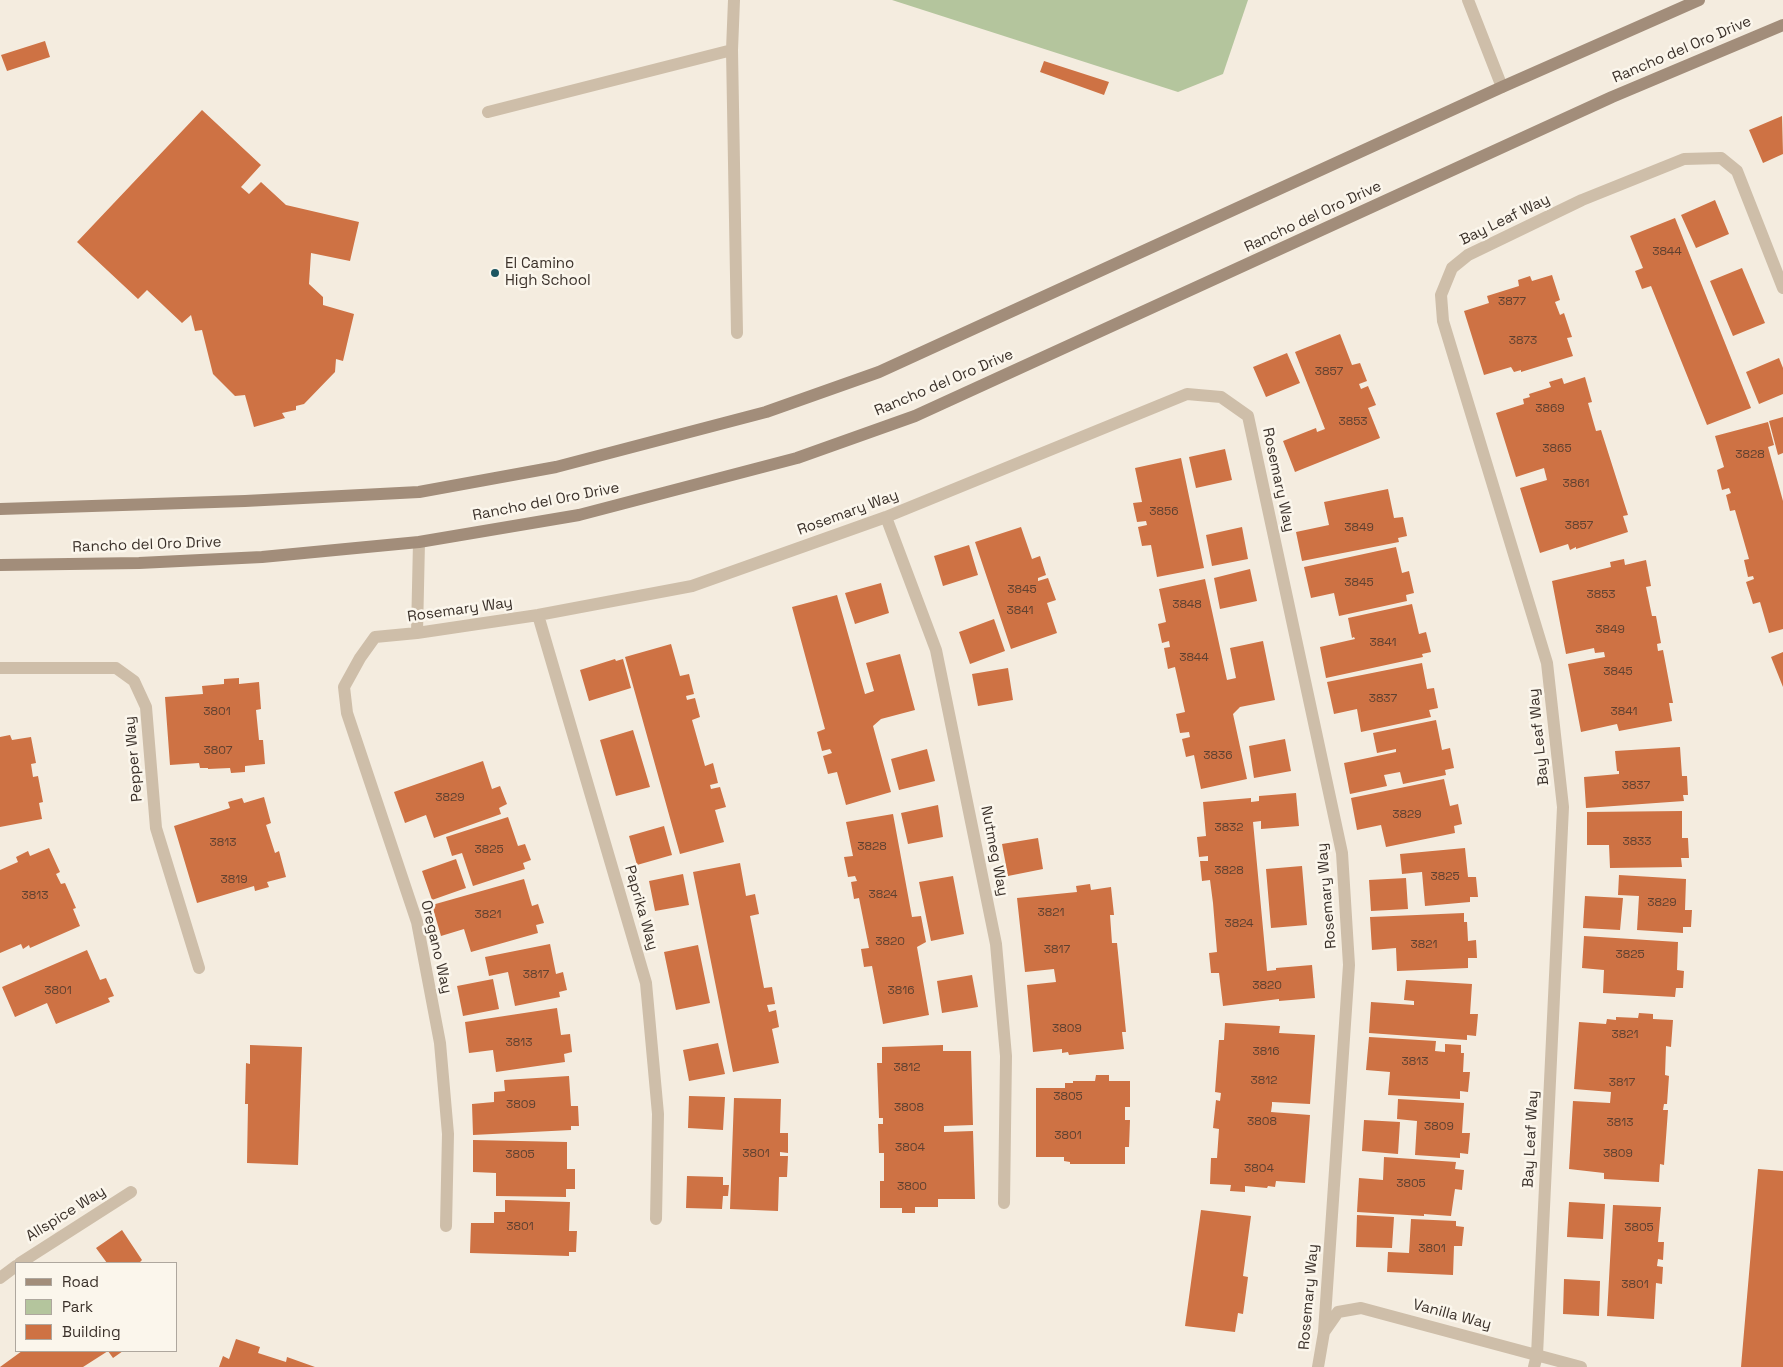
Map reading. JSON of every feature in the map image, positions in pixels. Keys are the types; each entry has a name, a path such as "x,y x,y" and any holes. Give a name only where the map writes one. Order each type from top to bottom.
{"main road":[{"path":"0,509 246,501 419,492 556,467 766,412 879,372 1502,86 1699,0"},
{"name":"Rancho del Oro Drive","path":"0,565 139,563 262,557 419,542 579,515 797,458 915,416 1612,98 1783,25"}],"street":[{"path":"734,0 732,50 737,333"},
{"path":"1468,0 1502,86"},
{"path":"488,112 732,50"},
{"name":"Bay Leaf Way","path":"1536,1361 1563,807 1547,663 1443,321 1441,295 1452,268 1468,255 1582,200 1684,159 1721,158 1737,171 1783,288"},
{"name":"Rosemary Way","path":"360,658 375,638 538,615 692,586 886,517 1187,394 1221,397 1248,416 1342,853 1349,964 1324,1332 1318,1367"},
{"name":"Nutmeg Way","path":"886,517 936,650 996,944 1006,1056 1004,1203"},
{"path":"417,633 419,542"},
{"name":"Paprika Way","path":"538,615 646,983 658,1114 656,1219"},
{"name":"Oregano Way","path":"360,658 344,687 347,713 417,922 440,1043 448,1134 446,1226"},
{"name":"Pepper Way","path":"0,668 116,668 134,681 146,707 156,828 200,968"},
{"name":"Allspice Way","path":"22,1262 131,1192"},
{"path":"0,1278 15,1267"},
{"name":"Vanilla Way","path":"1324,1332 1338,1312 1361,1308 1536,1361 1581,1367"}],"green space":[{"path":"892,0 1248,0 1223,74 1178,92"}],"building":[{"path":"45,41 50,57 7,71 1,55"},
{"path":"1044,61 1109,82 1104,95 1040,72"},
{"path":"202,110 261,165 241,187 249,194 261,182 286,205 359,222 350,261 311,253 309,284 323,297 323,305 354,314 343,361 336,359 335,372 304,404 296,406 296,410 282,413 285,418 254,427 245,395 235,396 213,374 202,330 195,331 191,315 182,323 147,290 138,299 77,242"},
{"path":"1782,116 1783,154 1763,163 1749,130"},
{"path":"1715,200 1729,234 1696,248 1681,215"},
{"path":"1675,218 1751,408 1707,425 1651,286 1642,289 1635,271 1643,268 1630,236"},
{"path":"1742,268 1765,323 1733,336 1710,281"},
{"path":"1552,275 1560,300 1555,302 1560,315 1564,313 1572,337 1567,338 1573,356 1521,372 1521,370 1514,372 1511,367 1484,375 1464,311 1489,303 1487,296 1519,286 1518,280 1530,276 1532,281"},
{"path":"1340,334 1352,365 1360,363 1367,381 1359,384 1361,389 1368,386 1376,405 1368,408 1380,438 1295,472 1283,441 1316,428 1317,432 1325,429 1295,352"},
{"path":"1287,353 1300,383 1266,397 1253,367"},
{"path":"1779,358 1783,368 1783,394 1759,404 1746,372"},
{"path":"1585,377 1592,402 1588,403 1596,431 1601,430 1628,515 1623,516 1628,532 1576,549 1576,547 1570,550 1568,544 1540,553 1520,488 1547,480 1544,468 1516,477 1496,413 1524,404 1523,399 1530,397 1529,394 1551,387 1549,382 1562,378 1564,384"},
{"path":"1783,417 1783,453 1778,455 1769,421"},
{"path":"1768,422 1774,445 1768,447 1783,501 1783,629 1769,633 1760,602 1753,604 1746,582 1754,579 1753,576 1748,577 1744,560 1749,559 1735,510 1730,511 1726,495 1731,493 1729,488 1722,490 1717,470 1724,467 1715,436"},
{"path":"1225,449 1232,480 1196,488 1189,457"},
{"path":"1181,458 1204,568 1157,577 1151,545 1142,546 1138,527 1147,525 1146,521 1137,522 1133,503 1142,502 1135,468"},
{"path":"1388,489 1394,518 1403,517 1407,536 1398,538 1399,542 1302,561 1296,532 1329,525 1324,502"},
{"path":"1021,527 1032,559 1040,556 1046,575 1038,578 1038,581 1048,578 1056,600 1047,603 1057,633 1011,649 975,542"},
{"path":"1242,527 1248,559 1212,566 1206,535"},
{"path":"969,545 978,575 943,586 934,556"},
{"path":"1396,547 1402,573 1409,571 1414,593 1406,595 1407,601 1339,616 1334,593 1311,598 1304,567"},
{"path":"1624,559 1625,565 1646,560 1651,586 1646,587 1652,616 1656,616 1661,643 1657,644 1658,651 1663,650 1673,703 1669,703 1672,721 1619,731 1617,724 1581,732 1568,664 1605,657 1604,652 1595,653 1594,648 1566,654 1552,581 1611,567 1610,562"},
{"path":"1250,569 1257,601 1220,609 1214,578"},
{"path":"1205,579 1227,680 1236,678 1230,648 1263,641 1275,700 1240,707 1233,714 1247,779 1201,789 1194,755 1186,757 1182,739 1190,737 1189,732 1180,733 1176,714 1185,712 1175,667 1168,669 1164,648 1170,647 1169,641 1162,643 1158,624 1166,622 1159,589"},
{"path":"881,583 889,613 855,624 845,593"},
{"path":"837,595 865,694 874,691 866,663 900,654 915,710 881,719 873,726 891,792 846,805 837,772 828,774 823,756 832,753 830,749 822,751 817,732 825,729 792,607"},
{"path":"1412,604 1419,634 1426,632 1431,652 1422,654 1423,657 1326,678 1320,647 1355,639 1354,637 1352,638 1348,618"},
{"path":"994,619 1005,651 970,664 959,632"},
{"path":"671,644 680,676 689,674 694,694 686,696 687,700 695,698 700,717 692,720 705,766 713,763 718,783 710,785 711,789 720,787 726,807 715,810 724,842 680,854 625,657"},
{"path":"1783,652 1783,687 1771,657"},
{"path":"615,659 616,661 623,659 631,688 589,701 580,670"},
{"path":"1422,663 1427,689 1434,688 1438,708 1429,710 1431,717 1361,732 1357,709 1334,714 1327,682"},
{"path":"1008,668 1013,700 978,706 972,674"},
{"path":"239,678 239,684 259,682 261,709 256,710 259,740 263,740 265,764 245,766 245,772 231,773 230,768 200,768 199,763 170,765 165,697 203,694 202,686 224,684 224,679"},
{"path":"1436,720 1442,750 1450,748 1454,768 1445,770 1446,775 1403,784 1400,772 1384,775 1387,786 1350,794 1344,763 1396,752 1396,749 1377,753 1373,733"},
{"path":"633,730 650,787 616,796 600,740"},
{"path":"10,735 12,740 31,737 36,763 31,764 33,777 38,776 43,802 39,803 42,819 0,827 0,737"},
{"path":"1285,739 1291,771 1254,778 1249,746"},
{"path":"1680,747 1682,776 1687,776 1688,795 1683,795 1684,801 1586,808 1584,777 1619,774 1615,751"},
{"path":"927,749 935,781 899,790 891,759"},
{"path":"483,761 492,789 500,786 507,804 499,808 501,814 434,838 426,815 405,823 394,792"},
{"path":"1444,779 1450,806 1458,804 1462,824 1454,826 1455,833 1386,847 1381,825 1357,830 1351,798"},
{"path":"1296,793 1299,826 1261,829 1261,821 1253,822 1267,971 1276,970 1276,968 1312,965 1315,998 1279,1001 1279,999 1223,1006 1219,973 1211,973 1209,953 1217,952 1213,903 1210,880 1202,881 1200,861 1208,861 1208,856 1199,857 1197,837 1206,836 1203,802 1251,798 1251,802 1259,801 1259,796"},
{"path":"264,797 271,823 266,825 275,853 279,851 286,877 267,882 269,887 255,891 254,886 197,903 174,826 230,808 228,802 242,798 244,803"},
{"path":"938,805 943,837 908,844 901,813"},
{"path":"1682,811 1682,838 1688,838 1689,858 1681,858 1682,867 1610,868 1609,845 1587,845 1587,812"},
{"path":"893,814 912,917 921,916 926,942 917,947 929,1015 883,1024 872,966 864,967 861,949 869,948 859,898 854,899 851,882 857,881 855,876 848,877 844,857 853,856 846,822"},
{"path":"508,817 518,846 525,844 531,860 523,863 525,869 473,886 462,853 452,856 446,837"},
{"path":"664,826 672,855 637,865 629,836"},
{"path":"1038,838 1043,869 1008,876 1002,844"},
{"path":"49,848 60,872 56,874 61,884 65,883 76,908 73,909 80,926 30,948 29,945 23,949 21,944 0,953 0,870 18,862 16,857 28,851 30,856"},
{"path":"1465,848 1468,877 1476,877 1478,897 1470,897 1470,902 1425,906 1422,872 1402,874 1400,854"},
{"path":"456,859 466,888 432,900 422,871"},
{"path":"740,863 746,896 755,894 759,914 750,916 764,988 772,987 775,1004 767,1005 769,1012 776,1010 779,1027 772,1029 779,1063 733,1072 693,872"},
{"path":"1302,866 1307,925 1271,928 1266,869"},
{"path":"683,874 689,905 655,911 649,881"},
{"path":"1619,875 1686,879 1685,910 1692,910 1691,927 1683,927 1683,933 1637,930 1639,896 1618,895"},
{"path":"953,876 964,934 931,941 919,882"},
{"path":"1406,878 1408,909 1371,911 1369,880"},
{"path":"524,879 532,906 538,904 544,923 536,925 538,933 471,952 464,929 441,936 432,905"},
{"path":"1090,884 1091,890 1111,887 1114,915 1110,915 1112,943 1117,943 1126,1032 1122,1032 1124,1049 1069,1055 1068,1052 1062,1053 1062,1049 1033,1052 1027,985 1056,982 1054,969 1025,972 1017,898 1077,892 1076,886"},
{"path":"1585,896 1623,898 1620,930 1583,928"},
{"path":"1464,913 1464,922 1467,922 1468,941 1476,940 1477,958 1468,958 1468,968 1397,971 1396,948 1372,950 1370,917"},
{"path":"1584,936 1678,942 1677,970 1684,971 1683,988 1676,988 1675,997 1603,993 1604,970 1582,968"},
{"path":"550,944 556,974 563,972 567,990 559,992 560,997 515,1006 508,972 489,976 485,957"},
{"path":"698,945 710,1003 676,1010 664,952"},
{"path":"87,950 100,980 106,978 114,996 108,998 110,1002 56,1024 47,1003 15,1017 2,987"},
{"path":"972,975 978,1007 942,1013 937,981"},
{"path":"493,979 499,1009 463,1016 457,986"},
{"path":"1406,980 1472,984 1470,1014 1478,1014 1476,1036 1467,1035 1467,1040 1369,1033 1371,1002 1414,1005 1414,1001 1404,1000"},
{"path":"557,1008 561,1035 570,1034 572,1052 564,1054 565,1062 496,1072 493,1050 469,1053 465,1022"},
{"path":"1639,1013 1653,1014 1653,1019 1673,1020 1671,1047 1666,1046 1665,1075 1669,1076 1667,1104 1664,1104 1663,1110 1668,1110 1664,1165 1660,1164 1659,1182 1604,1179 1604,1173 1569,1169 1573,1101 1610,1103 1611,1092 1574,1089 1579,1022 1606,1024 1607,1019 1616,1020 1616,1017 1638,1018"},
{"path":"1225,1023 1280,1026 1279,1033 1315,1035 1310,1104 1272,1102 1271,1112 1310,1115 1305,1183 1276,1181 1275,1187 1245,1186 1245,1192 1230,1191 1231,1185 1210,1184 1211,1158 1217,1158 1219,1129 1213,1128 1216,1100 1220,1101 1221,1093 1215,1092 1219,1040 1224,1040"},
{"path":"1369,1037 1436,1041 1435,1051 1445,1052 1445,1044 1461,1045 1461,1053 1464,1053 1463,1072 1470,1072 1468,1092 1460,1091 1460,1099 1388,1095 1390,1072 1366,1070"},
{"path":"718,1043 725,1074 689,1081 683,1050"},
{"path":"250,1045 302,1047 298,1165 247,1163 248,1104 245,1104 246,1063 250,1064"},
{"path":"943,1045 943,1051 971,1051 973,1125 944,1126 944,1132 973,1131 975,1199 938,1199 938,1207 915,1207 915,1213 902,1213 902,1208 880,1208 880,1181 884,1181 884,1153 879,1153 878,1124 883,1124 883,1118 879,1118 877,1063 882,1063 882,1047"},
{"path":"1096,1075 1109,1075 1109,1081 1130,1081 1130,1107 1125,1107 1125,1120 1130,1120 1129,1147 1125,1147 1125,1164 1070,1164 1070,1162 1064,1161 1064,1157 1036,1157 1036,1088 1065,1088 1065,1083 1073,1083 1073,1081 1095,1081"},
{"path":"569,1076 571,1106 578,1106 579,1126 571,1126 571,1130 473,1135 472,1104 494,1102 494,1092 505,1091 504,1080"},
{"path":"689,1096 725,1097 723,1130 688,1128"},
{"path":"734,1098 781,1099 780,1133 788,1133 788,1153 780,1152 780,1156 788,1156 787,1177 779,1177 778,1211 730,1209"},
{"path":"1398,1099 1464,1103 1462,1133 1470,1133 1468,1154 1460,1153 1460,1158 1415,1155 1417,1121 1397,1119"},
{"path":"1364,1120 1400,1122 1398,1154 1362,1151"},
{"path":"473,1140 567,1142 567,1169 575,1169 575,1189 566,1189 566,1197 496,1196 496,1173 473,1172"},
{"path":"1384,1157 1456,1162 1455,1169 1464,1170 1462,1190 1455,1189 1451,1216 1357,1212 1359,1178 1383,1180"},
{"path":"1758,1169 1783,1171 1783,1367 1741,1367"},
{"path":"687,1176 723,1177 723,1185 729,1185 728,1196 723,1196 722,1209 686,1208"},
{"path":"505,1200 570,1202 569,1231 577,1231 576,1252 569,1252 569,1256 470,1253 471,1223 494,1223 494,1212 505,1212"},
{"path":"1569,1202 1605,1204 1603,1239 1567,1237"},
{"path":"1613,1205 1661,1207 1658,1242 1664,1242 1663,1260 1658,1259 1657,1266 1663,1267 1662,1284 1656,1283 1654,1319 1607,1316"},
{"path":"1201,1210 1251,1216 1243,1276 1248,1277 1243,1314 1238,1313 1235,1332 1185,1326"},
{"path":"1357,1215 1394,1217 1392,1248 1356,1247"},
{"path":"1411,1219 1456,1221 1456,1226 1464,1227 1462,1246 1454,1246 1453,1275 1387,1272 1388,1252 1409,1253"},
{"path":"122,1230 142,1260 140,1262 106,1262 96,1248"},
{"path":"1564,1279 1600,1281 1599,1316 1563,1314"},
{"path":"236,1339 260,1347 258,1353 286,1362 287,1357 315,1367 219,1367 223,1356 229,1359"},
{"path":"21,1352 106,1352 83,1367 0,1367"},
{"path":"109,1352 122,1352 113,1358"}],"place":[{"name":"El Camino High School","path":"495,273"}]}
